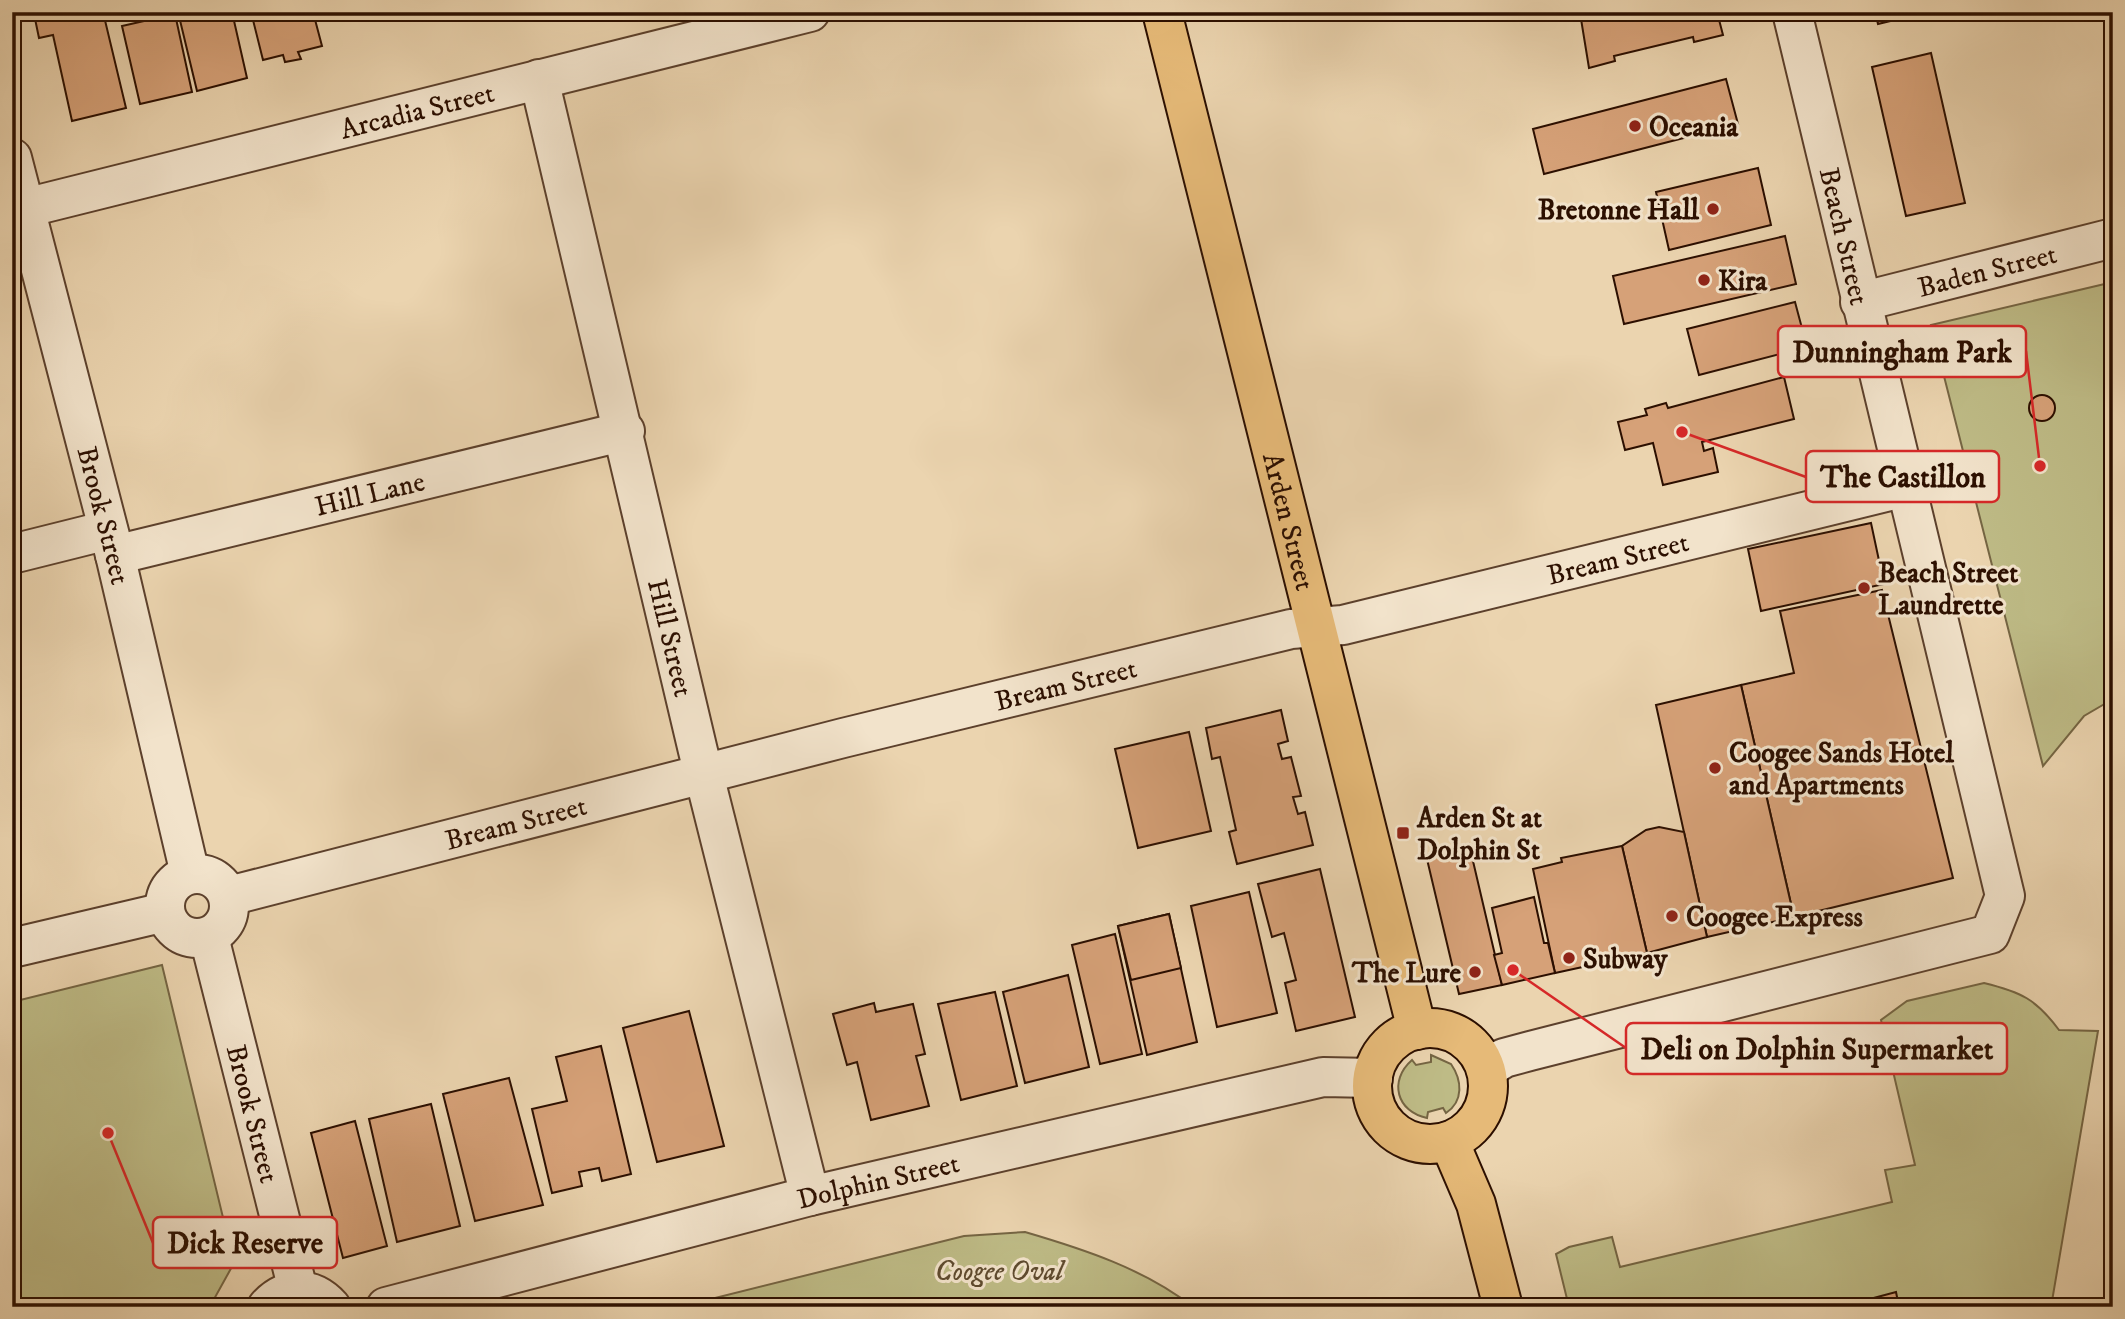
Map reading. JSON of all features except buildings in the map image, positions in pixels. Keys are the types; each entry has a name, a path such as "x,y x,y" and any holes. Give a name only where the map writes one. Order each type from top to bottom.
{"main road":[{"name":"Arden Street","path":"1162,12 1417,1030"},
{"path":"1434,1028 1466,1040 1478,1053 1486,1069 1488,1091 1479,1118 1465,1132 1449,1141 1429,1144 1410,1141 1393,1131 1380,1116 1373,1098 1373,1078 1387,1047 1401,1036 1417,1030 1434,1028"},
{"path":"1449,1141 1476,1204 1503,1307"}],"street":[{"name":"Arcadia Street","path":"25,208 810,12"},
{"name":"Beach Street","path":"1486,1069 1504,1058 1990,934 2005,896 1792,12"},
{"name":"Hill Street","path":"539,79 705,774 810,1196"},
{"name":"Brook Street","path":"12,158 111,542 190,874"},
{"name":"Baden Street","path":"1860,302 2113,238"},
{"name":"Hill Lane","path":"12,554 111,542 625,431"},
{"name":"Bream Street","path":"229,896 705,774 1291,629 1343,625 1906,487"},
{"path":"190,874 210,876 218,881 229,896 229,917 224,925 209,937 182,934 168,921 165,912 167,892 181,878 190,874"},
{"path":"12,948 165,912"},
{"name":"Brook Street","path":"209,937 282,1298"},
{"name":"Dolphin Street","path":"386,1307 810,1196 1323,1077 1373,1078"},
{"path":"282,1298 310,1291 331,1307"}],"green space":[{"path":"2113,282 2113,699 2084,716 2043,766 1931,325"},
{"path":"162,965 234,1263 213,1301 191,1307 12,1307 12,1002"},
{"path":"1984,983 2027,998 2043,1011 2059,1030 2098,1031 2051,1307 1569,1307 1556,1254 1569,1247 1612,1237 1620,1267 1892,1202 1885,1170 1915,1165 1881,1020 1907,1001"},
{"path":"1431,1055 1451,1064 1459,1090 1452,1108 1446,1113 1443,1108 1428,1112 1427,1118 1417,1115 1403,1103 1398,1086 1400,1077 1412,1060 1416,1065 1431,1062"},
{"name":"Coogee Oval","path":"1025,1232 1091,1253 1134,1271 1193,1307 679,1307 964,1236"}],"place":[{"name":"Oceania","path":"1635,126"},
{"name":"Bretonne Hall","path":"1713,209"},
{"name":"Kira","path":"1704,280"},
{"name":"The Castillon","path":"1682,432"},
{"name":"Dunningham Park","path":"2040,466"},
{"name":"Beach Street Laundrette","path":"1864,588"},
{"name":"Coogee Sands Hotel and Apartments","path":"1715,768"},
{"name":"Arden St at Dolphin St","path":"1403,833"},
{"name":"Coogee Express","path":"1672,916"},
{"name":"Subway","path":"1569,958"},
{"name":"Deli on Dolphin Supermarket","path":"1513,970"},
{"name":"The Lure","path":"1475,972"},
{"name":"Dick Reserve","path":"108,1133"}]}
